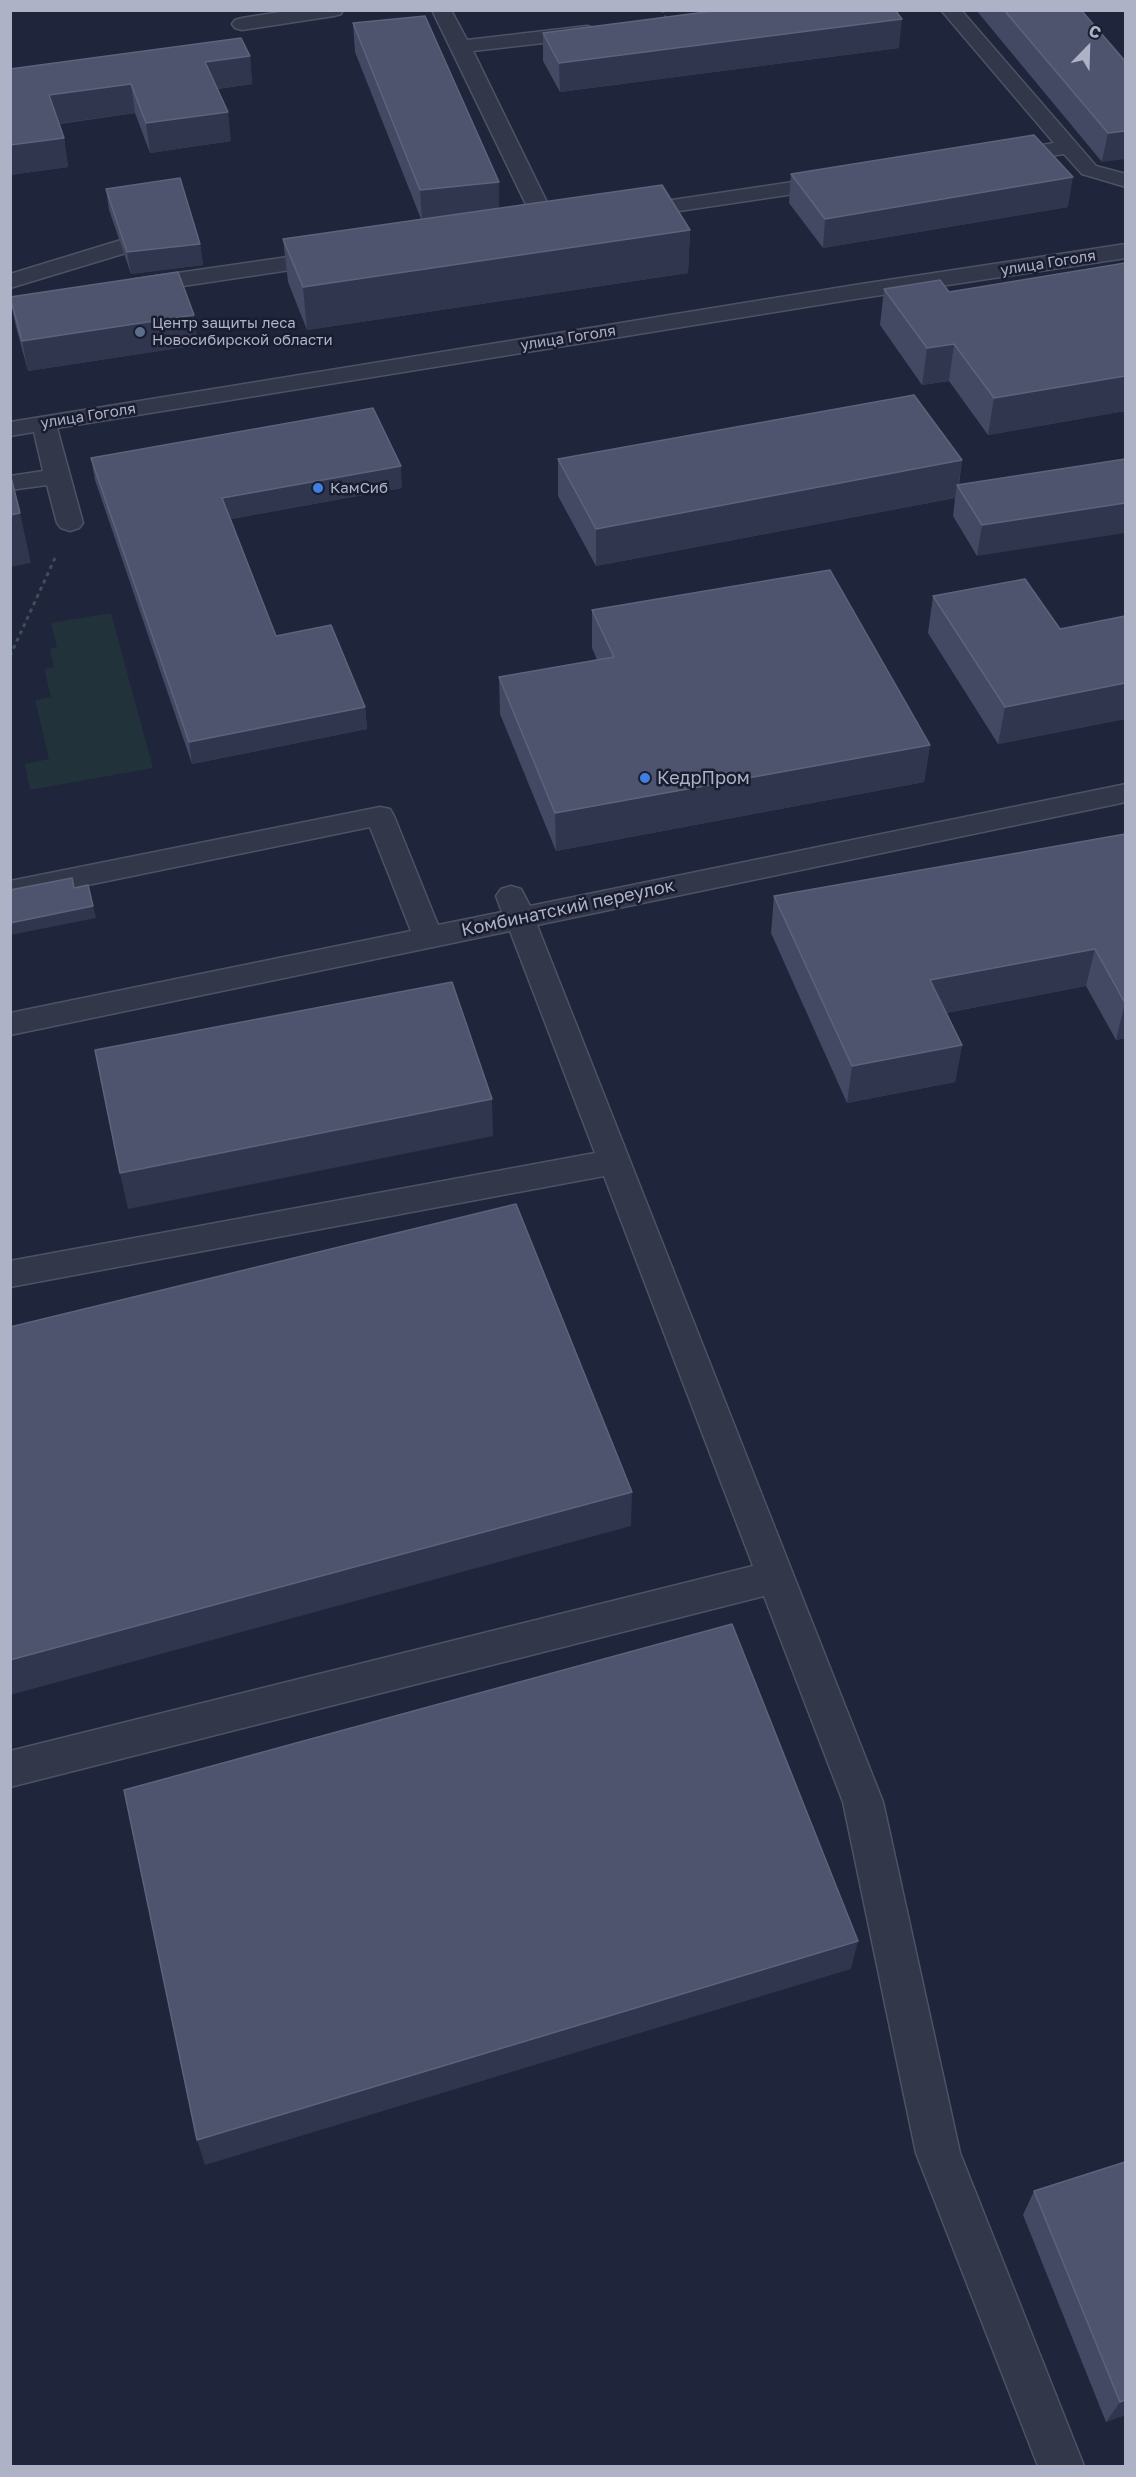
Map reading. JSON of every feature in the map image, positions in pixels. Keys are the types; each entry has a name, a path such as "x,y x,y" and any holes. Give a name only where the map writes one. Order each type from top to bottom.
{"street":[{"path":"242,24 334,10"},
{"path":"441,10 547,225"},
{"path":"950,10 1089,170 1125,181"},
{"path":"461,47 665,17"},
{"path":"986,160 1069,147"},
{"path":"607,216 856,179"},
{"path":"524,228 571,221"},
{"path":"10,281 121,247"},
{"name":"улица Гоголя","path":"10,429 855,292 1125,251"},
{"path":"116,290 349,254"},
{"path":"44,423 70,524"},
{"path":"10,483 57,476"},
{"name":"Комбинатский переулок","path":"10,1024 428,938 515,907 1125,793"},
{"path":"10,891 380,816 428,938"},
{"path":"515,907 863,1802 938,2153 1061,2466"},
{"path":"10,1274 613,1162"},
{"path":"10,1769 775,1577"}],"path":[{"path":"10,656 70,524"}],"shaded area":[{"path":"111,613 153,768 30,790 25,764 49,759 35,700 51,697 44,669 54,667 50,649 57,647 51,623"}],"building":[{"path":"721,10 895,10 902,19 559,63 543,33"},
{"path":"1004,10 1081,10 1125,61 1125,131 1108,133"},
{"path":"425,16 499,182 420,190 353,23"},
{"path":"241,38 250,56 205,62 228,112 146,123 131,84 49,95 64,138 10,145 10,69"},
{"path":"1034,135 1073,177 825,219 791,174"},
{"path":"180,178 200,244 127,252 106,189"},
{"path":"662,185 690,230 303,287 283,239"},
{"path":"1125,263 1125,376 994,398 954,344 927,348 884,289 940,280 949,292"},
{"path":"178,272 194,315 22,341 10,297"},
{"path":"914,395 962,460 596,529 558,459"},
{"path":"373,408 401,466 222,498 276,636 331,625 365,707 189,742 91,458"},
{"path":"1125,459 1125,503 982,525 957,485"},
{"path":"10,473 20,513 10,515"},
{"path":"830,570 930,745 555,813 499,677 614,657 592,610"},
{"path":"1025,579 1060,629 1125,616 1125,683 1005,707 933,596"},
{"path":"1125,834 1125,1003 1095,949 930,980 962,1045 852,1066 774,896"},
{"path":"72,878 74,888 88,885 93,906 10,923 10,890"},
{"path":"452,982 492,1099 120,1173 95,1050"},
{"path":"516,1204 632,1492 10,1660 10,1327"},
{"path":"732,1624 858,1941 197,2140 124,1790"},
{"path":"1125,2162 1125,2400 1120,2402 1034,2191"}],"place":[{"name":"Центр защиты леса Новосибирской области","path":"140,332"},
{"name":"КамСиб","path":"318,488"},
{"name":"КедрПром","path":"645,778"}]}
